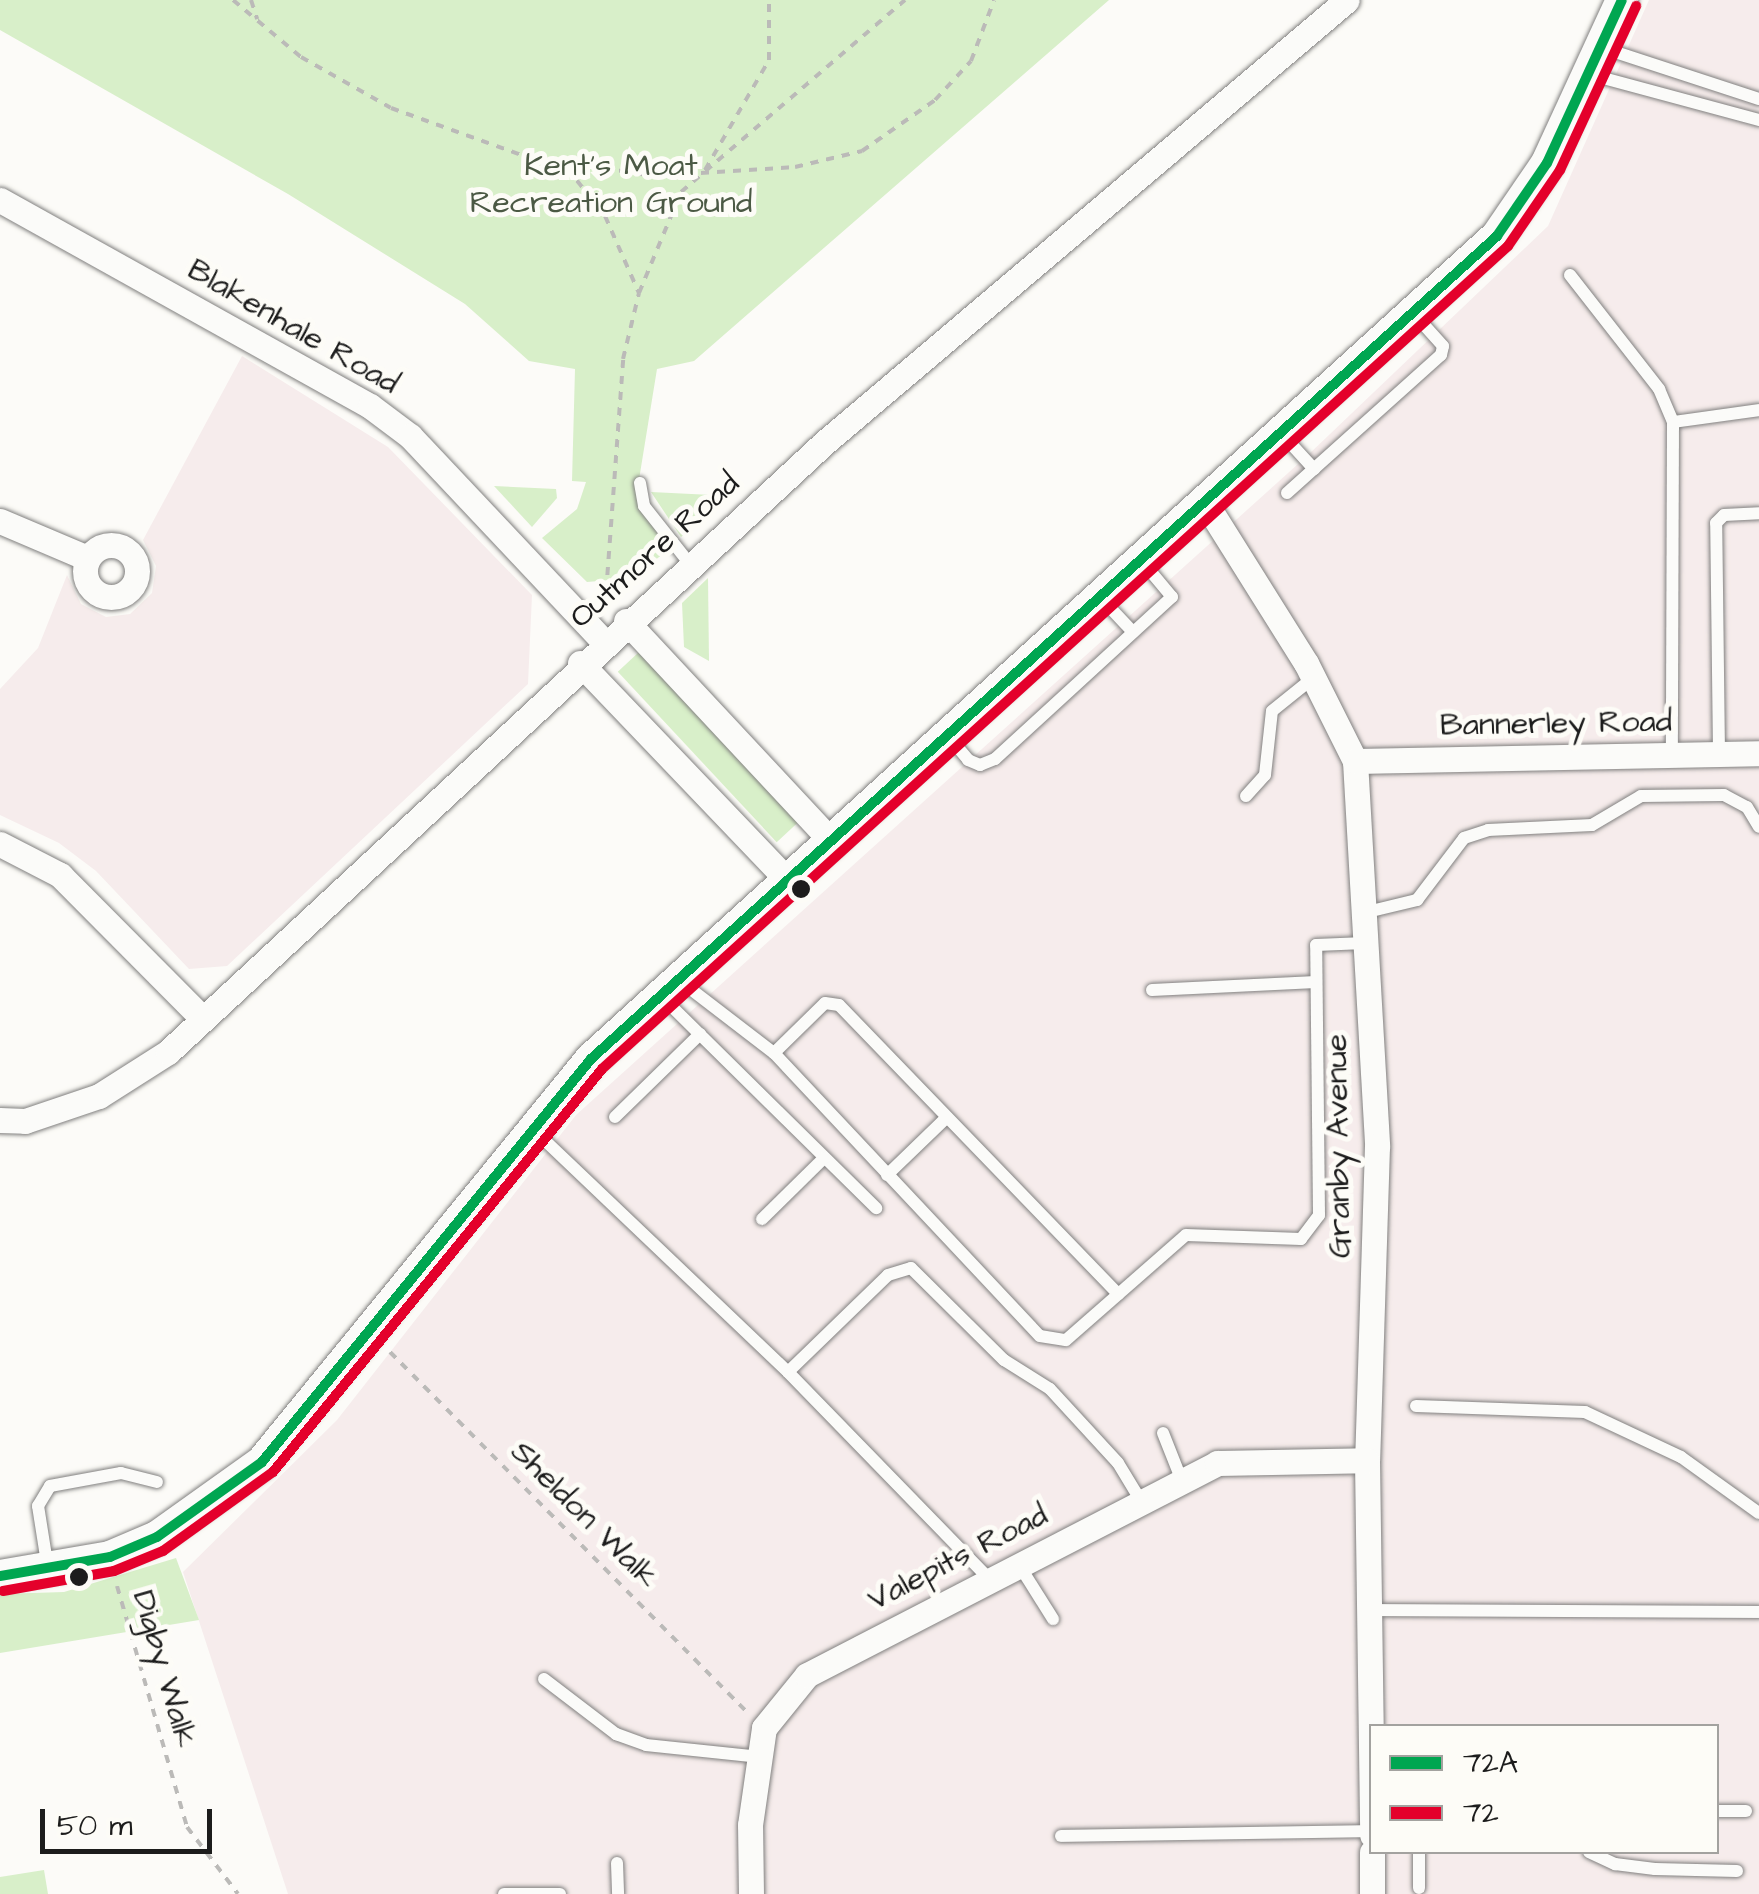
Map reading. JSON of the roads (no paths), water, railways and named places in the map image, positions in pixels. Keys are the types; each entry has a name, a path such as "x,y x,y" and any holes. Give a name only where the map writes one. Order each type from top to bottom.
{"street":[{"name":"Outmore Road","path":"0,1120 25,1122 99,1096 132,1079 203,1019 602,642 1347,0"},
{"path":"0,1576 48,1571 110,1557 205,1508 262,1462 372,1334 592,1059 949,737 1202,499 1496,236 1528,196 1598,62 1622,0"},
{"name":"Blakenhale Road","path":"0,200 370,406 410,436 602,642"},
{"name":"Granby Avenue","path":"1202,499 1314,678 1355,760 1377,1146 1367,1460 1370,1724"},
{"path":"0,521 87,558"},
{"path":"626,621 833,843"},
{"path":"580,664 790,882"},
{"name":"Bannerley Road","path":"1355,760 1759,753"},
{"path":"0,844 60,874 203,1019"},
{"name":"Valepits Road","path":"760,1757 764,1728 807,1676 988,1578 1217,1463 1367,1460"},
{"path":"751,1894 750,1825 760,1757"},
{"path":"1372,1854 1372,1894"}],"lane":[{"path":"1598,62 1759,99"},
{"path":"1598,62 1759,120"},
{"path":"1570,275 1659,389 1673,422 1672,753"},
{"path":"1288,494 1442,355 1443,346 1412,312"},
{"path":"1673,422 1759,410"},
{"path":"1279,431 1314,470"},
{"path":"640,483 644,506 690,564"},
{"path":"1719,753 1716,523 1724,514 1759,514"},
{"path":"949,737 968,760 980,765 995,758 1172,596 1140,559"},
{"path":"1100,596 1133,632"},
{"path":"1246,796 1265,775 1272,711 1314,678"},
{"path":"1364,913 1417,900 1464,838 1488,830 1592,826 1641,796 1737,799 1759,827"},
{"path":"671,989 774,1053 1040,1336 1066,1340 1186,1234 1301,1239 1319,1215 1316,945 1365,943"},
{"path":"1152,990 1316,982"},
{"path":"671,989 700,1034 876,1208"},
{"path":"774,1053 826,1003 839,1005 1118,1294"},
{"path":"615,1117 700,1034"},
{"path":"887,1174 947,1117"},
{"path":"536,1132 788,1372 988,1578"},
{"path":"762,1219 824,1158"},
{"path":"788,1372 888,1276 911,1268 1004,1360 1050,1388 1118,1463 1141,1502"},
{"path":"1416,1406 1585,1412 1681,1457 1759,1514"},
{"path":"1163,1433 1182,1481"},
{"path":"48,1571 41,1493 121,1473 156,1482"},
{"path":"1017,1563 1053,1619"},
{"path":"1369,1610 1759,1612"},
{"path":"544,1678 616,1734 646,1745 760,1757"},
{"path":"1719,1811 1746,1811"},
{"path":"1061,1836 1369,1833"},
{"path":"1419,1854 1419,1888"},
{"path":"1594,1854 1616,1864 1654,1870 1737,1871"},
{"path":"618,1863 618,1894"},
{"path":"504,1894 560,1894"}],"park label":[{"name":"Kent's Moat Recreation Ground","path":"611,186"}]}
